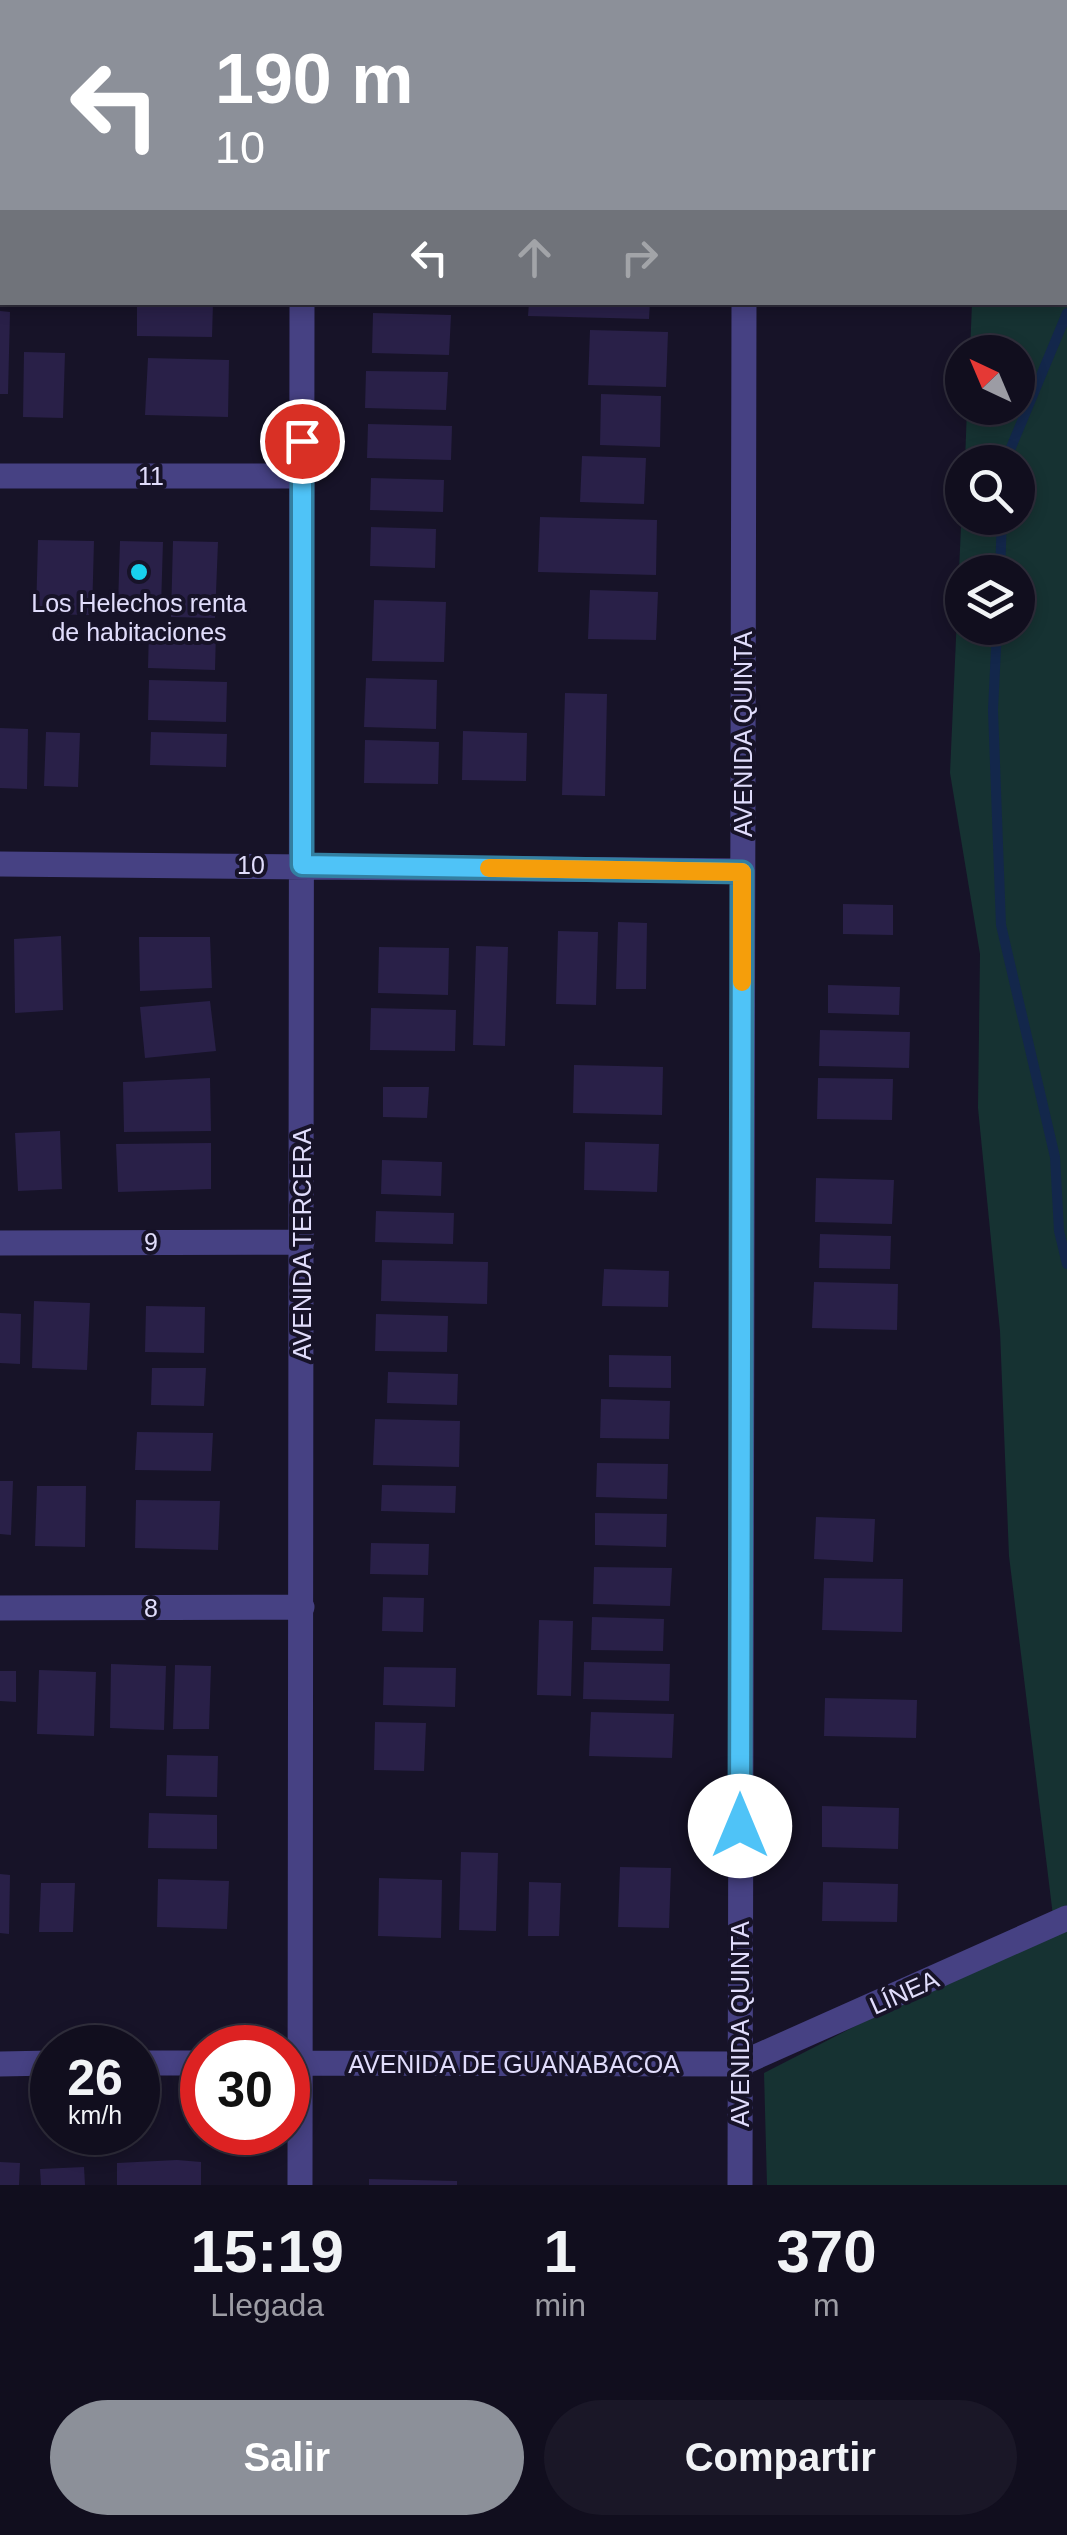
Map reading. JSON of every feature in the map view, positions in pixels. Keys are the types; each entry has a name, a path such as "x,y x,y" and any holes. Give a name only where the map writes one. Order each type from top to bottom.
{"street":[{"name":"AVENIDA TERCERA","path":"295,2025 302,1607 302,305"},
{"name":"AVENIDA QUINTA","path":"740,2185 744,305"},
{"name":"11","path":"0,476 302,476"},
{"name":"10","path":"0,864 742,872"},
{"name":"9","path":"0,1242 302,1242"},
{"name":"8","path":"0,1608 302,1607"},
{"name":"LÍNEA","path":"740,2064 1067,1918"},
{"name":"AVENIDA DE GUANABACOA","path":"310,2063 740,2064"},
{"path":"0,2064 30,2064"},
{"name":"AVENIDA TERCERA","path":"299,2155 300,2185"}],"green space":[{"path":"972,305 1067,305 1067,2185 767,2185 764,2073 1054,1924 1009,1556 1000,1331 978,1108 980,954 950,773 956,645 1035,645 1035,555 960,555 961,535 1035,535 1035,445 966,445 966,425 1035,425 1035,335 971,335"}],"building":[{"path":"137,305 213,305 212,337 137,336"},
{"path":"529,305 650,305 649,319 528,316"},
{"path":"0,311 10,312 8,394 0,394"},
{"path":"373,313 451,315 449,355 372,353"},
{"path":"590,330 668,332 666,387 588,385"},
{"path":"24,352 65,353 63,418 23,417"},
{"path":"148,358 229,360 228,417 145,415"},
{"path":"366,371 448,372 446,410 365,408"},
{"path":"601,394 661,396 660,447 600,445"},
{"path":"368,424 452,426 451,460 367,458"},
{"path":"582,456 646,458 644,504 580,502"},
{"path":"371,478 444,480 443,512 370,510"},
{"path":"540,517 657,520 656,575 538,572"},
{"path":"371,527 436,529 435,568 370,566"},
{"path":"38,540 94,541 92,615 36,614"},
{"path":"120,541 163,542 161,607 118,606"},
{"path":"173,541 218,542 215,618 171,617"},
{"path":"590,590 658,592 656,640 588,639"},
{"path":"374,600 446,602 444,662 372,661"},
{"path":"149,630 216,631 215,670 148,668"},
{"path":"366,678 437,680 436,729 364,727"},
{"path":"149,680 227,682 226,722 148,720"},
{"path":"565,693 607,694 605,796 562,795"},
{"path":"0,728 28,729 27,789 0,788"},
{"path":"463,731 527,733 526,781 462,780"},
{"path":"46,732 80,733 78,787 44,786"},
{"path":"151,732 227,734 226,767 150,765"},
{"path":"365,740 439,742 438,784 364,783"},
{"path":"843,904 893,905 893,935 843,934"},
{"path":"618,922 647,923 646,989 616,989"},
{"path":"558,931 598,932 596,1005 556,1004"},
{"path":"61,936 63,1010 15,1013 14,939"},
{"path":"139,937 210,937 212,988 140,991"},
{"path":"476,946 508,947 505,1046 473,1045"},
{"path":"379,947 449,948 448,995 378,993"},
{"path":"828,985 900,987 899,1015 828,1013"},
{"path":"210,1001 216,1051 145,1058 140,1007"},
{"path":"371,1008 456,1010 455,1051 370,1050"},
{"path":"820,1030 910,1032 909,1068 819,1066"},
{"path":"574,1065 663,1067 662,1115 573,1113"},
{"path":"210,1078 211,1131 124,1132 123,1082"},
{"path":"818,1078 893,1079 892,1120 817,1119"},
{"path":"383,1087 429,1087 427,1118 383,1117"},
{"path":"60,1131 62,1189 18,1191 15,1133"},
{"path":"585,1142 659,1144 657,1192 584,1190"},
{"path":"211,1143 211,1189 118,1192 116,1144"},
{"path":"382,1160 442,1162 441,1196 381,1194"},
{"path":"816,1178 894,1180 892,1224 815,1222"},
{"path":"376,1211 454,1213 453,1244 375,1242"},
{"path":"820,1234 891,1236 890,1269 819,1268"},
{"path":"382,1260 488,1262 487,1304 381,1301"},
{"path":"604,1269 669,1271 668,1307 602,1306"},
{"path":"814,1282 898,1284 897,1330 812,1328"},
{"path":"34,1301 90,1303 87,1370 32,1368"},
{"path":"146,1306 205,1307 204,1353 145,1352"},
{"path":"0,1313 21,1314 20,1364 0,1363"},
{"path":"376,1314 448,1316 447,1352 375,1351"},
{"path":"609,1355 671,1356 671,1388 609,1387"},
{"path":"152,1368 206,1368 204,1406 151,1405"},
{"path":"388,1372 458,1374 457,1405 387,1403"},
{"path":"601,1399 670,1401 669,1439 600,1438"},
{"path":"375,1419 460,1421 459,1467 373,1465"},
{"path":"137,1432 213,1433 211,1471 135,1470"},
{"path":"597,1463 668,1464 667,1499 596,1497"},
{"path":"0,1481 13,1481 11,1535 0,1534"},
{"path":"382,1485 456,1486 455,1513 381,1511"},
{"path":"37,1486 86,1486 85,1547 35,1546"},
{"path":"136,1500 220,1501 218,1550 135,1548"},
{"path":"595,1513 667,1514 666,1547 595,1545"},
{"path":"816,1517 875,1519 873,1562 814,1559"},
{"path":"371,1543 429,1544 428,1575 370,1574"},
{"path":"594,1567 672,1568 670,1606 593,1604"},
{"path":"824,1578 903,1579 902,1632 822,1630"},
{"path":"383,1597 424,1598 423,1632 382,1631"},
{"path":"592,1617 664,1619 663,1651 591,1650"},
{"path":"539,1620 573,1621 571,1696 537,1695"},
{"path":"584,1662 670,1664 669,1701 583,1699"},
{"path":"111,1664 166,1666 164,1730 110,1728"},
{"path":"175,1665 211,1666 209,1729 173,1729"},
{"path":"384,1667 456,1668 455,1707 383,1705"},
{"path":"39,1670 96,1672 94,1736 37,1734"},
{"path":"0,1671 16,1671 16,1702 0,1701"},
{"path":"825,1698 917,1700 916,1738 824,1736"},
{"path":"591,1712 674,1714 672,1758 589,1756"},
{"path":"375,1722 426,1723 424,1771 374,1770"},
{"path":"167,1755 218,1756 217,1797 166,1796"},
{"path":"822,1806 899,1808 898,1849 822,1847"},
{"path":"149,1813 217,1815 217,1849 148,1848"},
{"path":"461,1852 498,1853 496,1931 459,1930"},
{"path":"620,1867 671,1868 669,1928 618,1927"},
{"path":"0,1874 10,1875 9,1934 0,1933"},
{"path":"379,1878 442,1880 441,1938 378,1936"},
{"path":"158,1879 229,1881 227,1929 157,1927"},
{"path":"529,1882 561,1883 559,1936 528,1936"},
{"path":"823,1882 898,1884 897,1922 822,1921"},
{"path":"41,1883 75,1883 73,1932 39,1932"},
{"path":"0,2162 20,2163 19,2185 0,2185"},
{"path":"201,2162 201,2185 117,2185 117,2163"},
{"path":"84,2167 85,2185 41,2185 40,2169"},
{"path":"369,2179 457,2181 457,2185 369,2185"}],"waterway":[{"path":"1012,445 1067,313"},
{"path":"1001,535 1001,555"},
{"path":"996,645 993,710 1001,925 1055,1157 1059,1231 1067,1264"}],"slow traffic":[{"path":"489,868 742,872 742,982"}],"place":[{"name":"Los Helechos renta de habitaciones","path":"139,572"}],"route":[{"path":"302,441 302,865 742,872 740,1826"}]}
